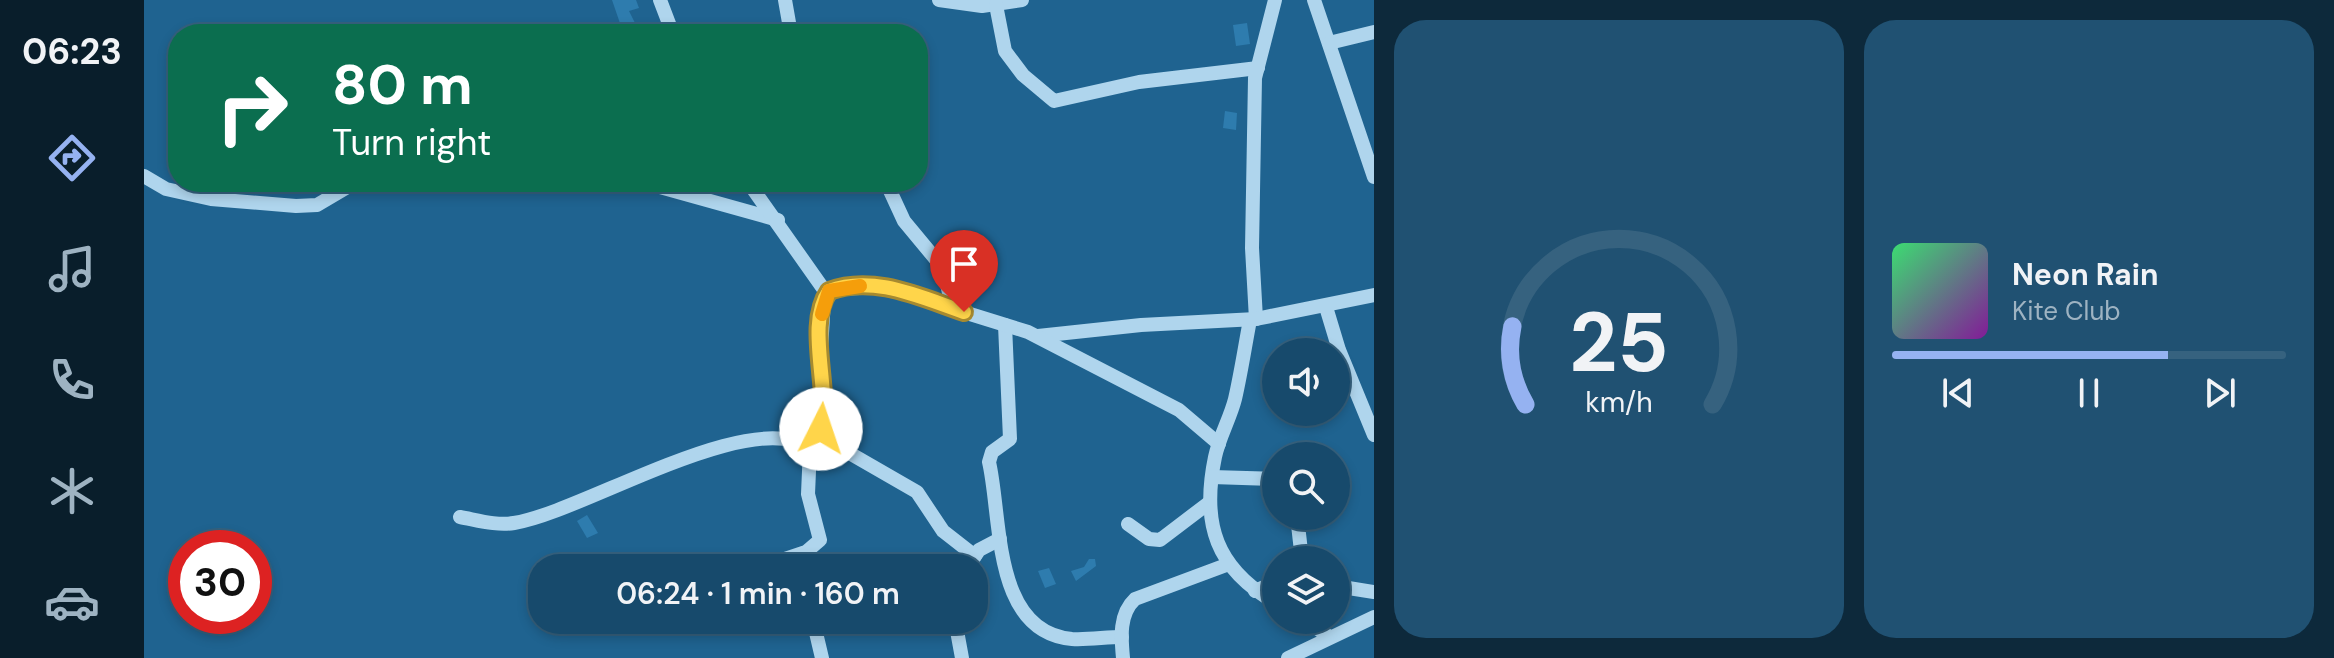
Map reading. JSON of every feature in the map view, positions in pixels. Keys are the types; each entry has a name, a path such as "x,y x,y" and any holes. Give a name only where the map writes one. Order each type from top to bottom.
{"street":[{"path":"660,0 669,24"},
{"path":"785,0 789,24"},
{"path":"939,0 962,6 1022,0"},
{"path":"1262,595 1239,579 1229,564 1213,522 1210,502 1219,444 1234,400 1253,320 1252,152 1258,68 1275,0"},
{"path":"1314,0 1374,177"},
{"path":"996,5 1005,51 1023,75 1054,101 1139,82 1258,68"},
{"path":"1329,43 1374,32"},
{"path":"144,176 168,189"},
{"path":"180,192 211,199 296,206 317,205 339,192"},
{"path":"678,192 778,220"},
{"path":"756,192 827,294 820,335 825,413 812,444 808,494 820,537 807,554"},
{"path":"891,192 904,221 935,254 943,268 953,309"},
{"path":"827,294 859,286 883,287 1036,336 1179,410 1219,444"},
{"path":"1036,336 1141,325 1253,320 1374,295"},
{"path":"1326,307 1339,350 1374,435"},
{"path":"1005,325 1010,439 992,452 989,462 1010,586 1022,611 1039,628 1071,639 1122,637"},
{"path":"460,517 513,524 718,448 786,437 851,454 917,492 943,531 964,554"},
{"path":"1212,477 1262,479"},
{"path":"1128,524 1149,539 1160,540 1210,502"},
{"path":"981,554 1000,539"},
{"path":"1123,658 1125,608 1135,599 1229,564"},
{"path":"1255,591 1262,588"},
{"path":"1350,588 1374,592"},
{"path":"1288,658 1328,636 1374,617"},
{"path":"816,634 822,658"},
{"path":"958,634 962,658"}],"building":[{"path":"612,0 636,0 639,8 629,11 636,24 620,24"},
{"path":"1247,23 1250,44 1236,46 1233,25"},
{"path":"1225,111 1237,113 1236,130 1223,128"},
{"path":"587,515 598,533 587,538 577,521"},
{"path":"1089,559 1095,559 1096,566 1076,581 1071,571 1084,567"},
{"path":"1049,568 1056,584 1045,588 1038,571"}],"slow traffic":[{"path":"822,314 829,291 860,286"}],"route":[{"path":"821,429 825,413 820,335 824,300 829,291 859,286 883,287 914,294 964,312"}]}
